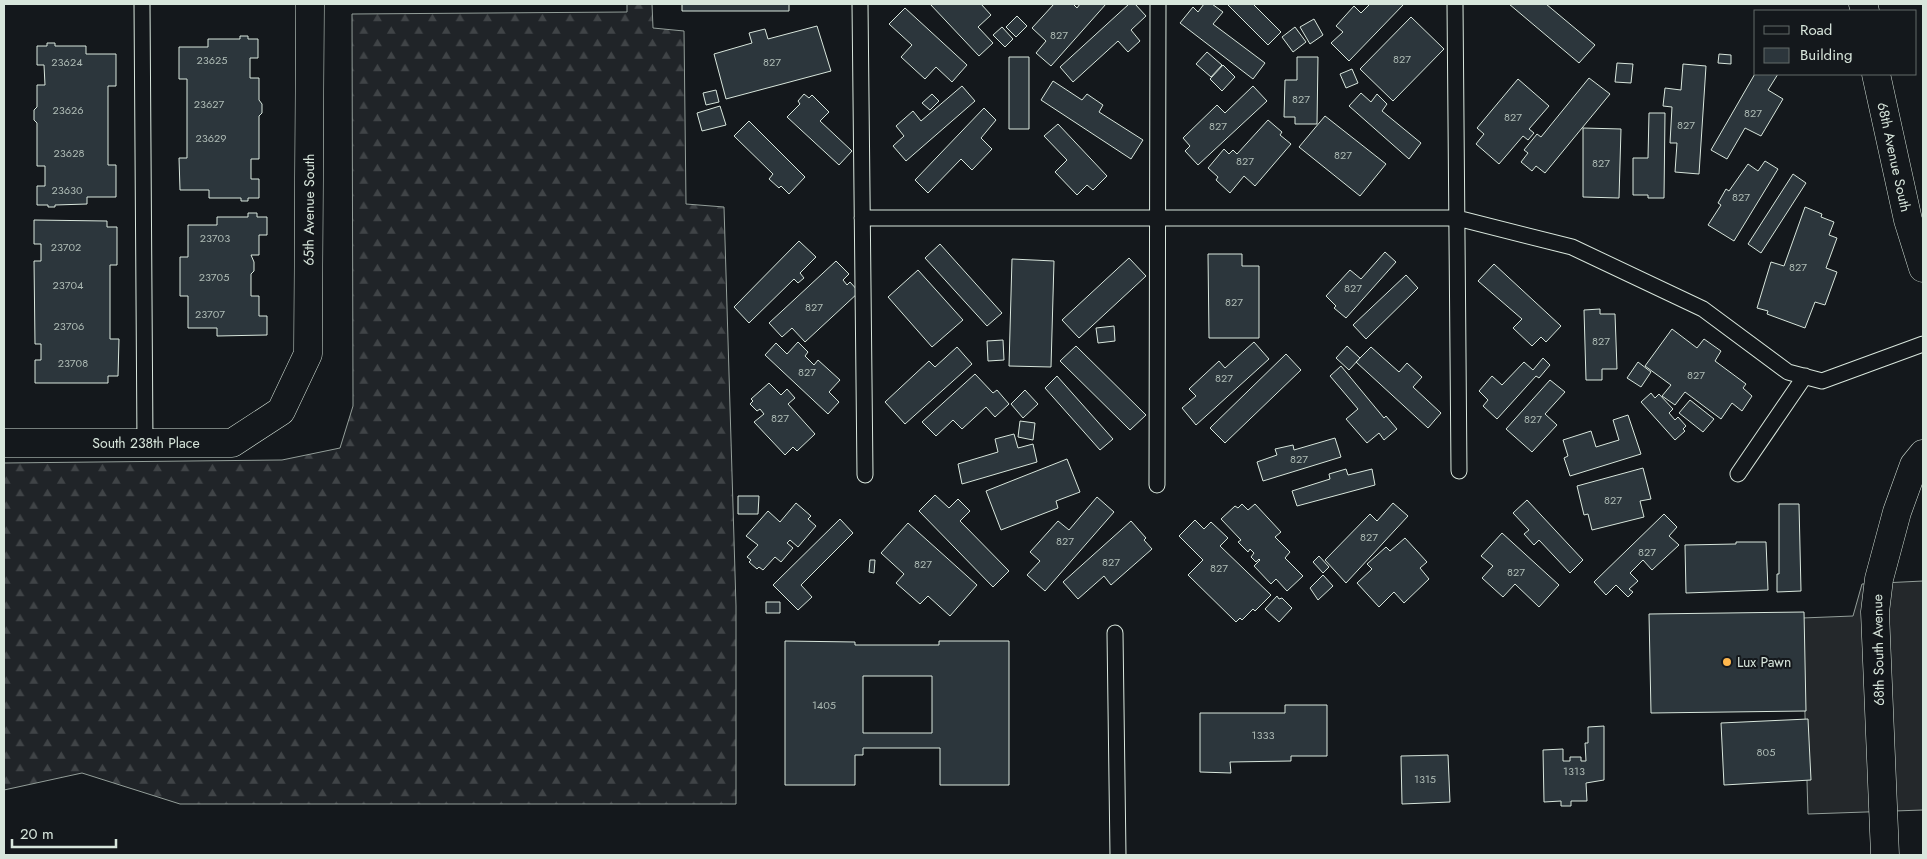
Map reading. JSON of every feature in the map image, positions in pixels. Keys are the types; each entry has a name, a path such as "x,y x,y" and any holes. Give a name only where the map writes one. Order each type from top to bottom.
{"street":[{"name":"65th Avenue South","path":"281,411 308,354 310,4"},
{"name":"68th Avenue South","path":"1876,75 1908,220 1923,268"},
{"name":"South 238th Place","path":"4,443 232,443 281,411"},
{"name":"68th South Avenue","path":"1885,855 1875,612 1877,588 1897,512 1914,465 1923,454"}],"lane":[{"path":"142,4 145,443"},
{"path":"860,4 866,476"},
{"path":"1156,485 1158,4"},
{"path":"1456,4 1459,472"},
{"path":"862,218 1457,218 1572,247 1702,308 1788,372 1822,381 1923,344"},
{"path":"1738,474 1804,376"},
{"path":"1114,633 1118,855"}],"green space":[{"path":"627,4 652,4 653,28 684,31 686,204 724,207 736,606 736,804 180,804 82,773 4,790 4,463 282,460 340,448 353,406 352,14 627,12"}],"shaded area":[{"path":"1923,581 1923,810 1808,814 1802,618 1853,616 1862,584"}],"building":[{"path":"682,4 789,4 789,11 682,11"},
{"path":"930,4 981,4 991,15 978,27 993,43 979,56"},
{"path":"1054,4 1073,4 1077,8 1080,4 1106,4 1051,66 1036,53 1046,41 1032,28"},
{"path":"1129,4 1135,4 1146,16 1131,30 1140,41 1128,52 1118,41 1073,82 1060,67"},
{"path":"1204,4 1212,4 1223,12 1213,24 1265,63 1253,79 1180,23 1193,7 1198,12"},
{"path":"1227,4 1253,4 1281,32 1268,45"},
{"path":"1370,4 1404,4 1349,61 1331,43 1343,32 1336,26 1354,6 1361,13"},
{"path":"1509,4 1546,4 1595,45 1579,63"},
{"path":"905,8 967,65 952,82 936,67 925,79 901,57 912,45 889,24"},
{"path":"1017,16 1027,26 1016,37 1006,27"},
{"path":"1411,17 1444,49 1393,101 1360,69"},
{"path":"1314,19 1323,35 1310,44 1300,27"},
{"path":"817,26 831,71 726,99 714,54 752,43 749,33 765,29 768,39"},
{"path":"1002,27 1013,39 1005,47 993,35"},
{"path":"1295,27 1306,42 1293,52 1282,37"},
{"path":"240,36 248,36 248,39 258,39 258,58 250,58 250,78 259,78 259,100 262,104 262,113 259,116 259,159 251,159 251,179 259,179 259,198 248,198 248,201 241,201 241,198 209,198 209,190 180,190 179,158 187,158 187,79 179,79 179,47 208,47 208,39 240,39"},
{"path":"47,43 55,43 55,46 86,46 86,54 116,54 116,86 108,86 108,165 116,165 116,197 87,197 87,204 55,205 55,207 37,205 37,186 45,186 45,166 37,166 37,123 34,120 34,110 37,107 37,85 45,85 44,65 37,65 37,46 47,46"},
{"path":"1207,52 1222,65 1211,77 1196,64"},
{"path":"1719,54 1731,55 1731,64 1718,63"},
{"path":"1009,57 1029,57 1029,129 1009,129"},
{"path":"1297,57 1318,57 1317,124 1295,124 1295,117 1284,117 1285,80 1297,80"},
{"path":"1617,63 1633,64 1631,83 1615,82"},
{"path":"1683,64 1706,66 1699,174 1675,172 1677,143 1670,143 1672,107 1663,106 1665,88 1681,90"},
{"path":"1223,65 1235,77 1222,91 1210,79"},
{"path":"1352,69 1358,83 1346,88 1340,74"},
{"path":"1754,75 1777,75 1768,90 1783,99 1761,136 1745,128 1727,159 1711,150"},
{"path":"1589,78 1610,94 1545,173 1536,166 1532,171 1521,162 1528,153 1524,150 1537,134 1541,137"},
{"path":"1518,79 1549,106 1529,129 1534,133 1528,140 1523,136 1499,164 1476,144 1484,134 1477,128"},
{"path":"1053,81 1082,100 1087,94 1103,105 1099,112 1143,140 1131,159 1041,100"},
{"path":"962,86 975,101 906,161 893,146 904,136 896,126 913,111 921,121"},
{"path":"1253,86 1267,101 1198,165 1185,151 1190,146 1183,138 1217,105 1225,113"},
{"path":"716,90 719,102 706,105 703,93"},
{"path":"1361,93 1371,102 1377,94 1387,104 1382,111 1421,143 1409,159 1349,106"},
{"path":"804,94 809,98 812,95 829,112 820,121 852,151 839,165 787,117 800,104 798,101"},
{"path":"932,94 939,101 930,110 922,103"},
{"path":"720,106 726,125 702,131 697,113"},
{"path":"984,108 996,120 981,138 992,149 972,170 961,159 928,193 915,180"},
{"path":"1649,113 1665,113 1664,198 1648,198 1648,195 1633,195 1633,158 1648,158"},
{"path":"1325,116 1386,164 1360,196 1299,147"},
{"path":"1268,120 1282,132 1280,135 1291,144 1255,186 1244,176 1230,193 1216,180 1218,177 1208,168 1224,149 1229,154 1233,150 1237,154"},
{"path":"749,121 805,177 789,194 781,186 779,188 769,179 773,174 734,136"},
{"path":"1058,124 1107,176 1093,190 1087,185 1077,195 1055,172 1067,160 1044,136"},
{"path":"1583,128 1621,129 1619,198 1583,197"},
{"path":"1765,161 1778,169 1734,241 1708,225 1721,205 1718,203 1726,189 1729,191 1748,164 1758,171"},
{"path":"1793,174 1806,183 1761,253 1748,244"},
{"path":"1805,207 1822,214 1821,217 1834,222 1829,235 1837,238 1826,268 1837,272 1825,305 1815,302 1805,328 1767,314 1768,311 1757,308 1771,262 1784,266"},
{"path":"248,213 257,213 257,217 267,217 267,235 259,235 259,255 251,255 254,262 254,271 251,274 251,296 259,296 259,316 267,316 267,335 217,336 217,328 188,328 188,296 180,296 180,257 188,257 188,225 217,225 217,217 248,217"},
{"path":"34,220 107,221 107,227 117,227 117,265 110,265 110,339 119,339 118,376 108,376 108,383 35,383 35,360 41,360 41,344 35,344 34,261 41,261 41,244 34,244"},
{"path":"799,241 816,257 800,273 804,278 798,283 794,279 749,323 734,307"},
{"path":"940,244 1002,313 987,326 925,258"},
{"path":"1385,252 1396,262 1346,318 1334,308 1336,306 1326,296 1350,270 1361,279"},
{"path":"1208,254 1242,254 1242,266 1259,266 1259,338 1209,338"},
{"path":"1129,258 1146,276 1079,338 1062,320"},
{"path":"1012,259 1054,261 1051,367 1009,366"},
{"path":"836,261 849,274 843,280 847,285 850,282 859,292 805,342 792,328 782,337 769,323"},
{"path":"1494,264 1561,326 1546,342 1541,337 1532,346 1513,328 1522,319 1478,281"},
{"path":"918,270 963,320 932,347 888,297"},
{"path":"1406,275 1418,288 1366,339 1353,325"},
{"path":"1600,309 1600,314 1615,314 1617,369 1602,369 1602,380 1586,380 1584,310"},
{"path":"1114,326 1115,341 1098,343 1096,328"},
{"path":"1672,329 1697,348 1704,339 1721,351 1715,361 1746,384 1743,388 1752,396 1742,411 1732,403 1721,419 1685,392 1675,405 1662,396 1671,385 1645,366"},
{"path":"1003,340 1004,360 988,361 987,341"},
{"path":"798,342 808,352 805,356 814,365 818,360 840,380 829,392 839,402 828,414 765,355 776,343 787,354"},
{"path":"1254,342 1269,359 1196,425 1182,408 1196,396 1189,389 1219,361 1225,368"},
{"path":"1076,346 1146,415 1130,430 1060,361"},
{"path":"1347,346 1360,358 1349,370 1336,358"},
{"path":"957,347 972,364 905,424 885,402 929,361 935,367"},
{"path":"1371,347 1399,372 1407,363 1422,377 1413,387 1441,413 1428,428 1356,362"},
{"path":"1286,354 1301,370 1225,443 1210,428"},
{"path":"1543,358 1550,365 1539,378 1536,376 1497,419 1483,406 1488,400 1479,391 1492,376 1502,385 1524,362 1533,370"},
{"path":"1638,362 1651,372 1641,387 1627,378"},
{"path":"1341,366 1384,418 1386,416 1397,429 1384,440 1379,433 1367,443 1346,419 1358,409 1330,376"},
{"path":"975,374 993,393 997,390 1009,404 995,417 986,407 962,429 953,420 936,436 922,422"},
{"path":"1057,376 1113,439 1100,450 1045,388"},
{"path":"1550,380 1565,392 1545,414 1557,425 1532,452 1506,429"},
{"path":"769,383 781,395 787,389 795,398 788,404 815,434 797,451 793,447 785,455 754,422 764,414 760,409 757,411 750,404 753,401 751,399"},
{"path":"1025,390 1038,404 1023,418 1011,404"},
{"path":"1651,393 1655,398 1659,394 1673,409 1669,413 1675,420 1678,417 1686,426 1683,429 1685,431 1675,440 1641,402"},
{"path":"1690,400 1714,419 1703,432 1679,413"},
{"path":"1628,415 1641,454 1570,476 1564,458 1568,456 1563,440 1591,431 1596,447 1619,440 1613,420"},
{"path":"1020,421 1035,423 1033,440 1018,437"},
{"path":"1014,434 1018,448 1033,444 1037,462 962,484 958,464 998,452 995,439"},
{"path":"1335,438 1341,457 1263,481 1257,462 1277,455 1275,449 1293,445 1294,450"},
{"path":"1067,459 1080,492 1056,501 1058,508 1001,530 986,491"},
{"path":"1643,468 1651,499 1640,501 1644,517 1592,530 1588,514 1584,515 1577,486"},
{"path":"1346,469 1348,475 1372,469 1375,485 1297,506 1292,491 1330,479 1329,474"},
{"path":"935,495 949,508 958,499 970,511 960,521 1009,571 993,587 919,511"},
{"path":"738,496 759,496 758,514 738,514"},
{"path":"1097,497 1114,512 1045,591 1027,575 1040,561 1030,552 1058,521 1069,530"},
{"path":"1527,500 1583,560 1570,573 1539,540 1534,545 1524,534 1529,530 1513,513"},
{"path":"796,503 811,516 808,519 816,526 798,547 790,540 787,543 793,548 781,562 775,557 763,570 759,567 757,569 749,562 751,560 747,557 758,545 746,536 768,511 780,522"},
{"path":"1393,503 1408,516 1346,583 1325,560 1370,514 1377,521"},
{"path":"1242,504 1248,510 1255,504 1281,532 1275,537 1290,552 1285,558 1303,576 1287,591 1276,579 1271,584 1254,566 1260,560 1256,562 1251,557 1254,553 1250,549 1248,552 1238,542 1241,540 1221,519 1235,506 1238,508"},
{"path":"1779,504 1799,504 1801,591 1777,592 1777,574 1779,574"},
{"path":"1664,514 1677,527 1669,536 1679,545 1652,570 1643,560 1630,573 1638,581 1629,589 1633,592 1628,597 1616,585 1606,595 1594,582"},
{"path":"840,519 853,533 801,585 812,597 798,610 773,585"},
{"path":"1195,520 1204,529 1211,522 1228,538 1220,546 1271,595 1255,611 1253,609 1242,620 1240,618 1236,622 1188,575 1203,560 1179,536"},
{"path":"1131,521 1146,538 1144,540 1152,549 1111,585 1104,576 1078,599 1063,582"},
{"path":"908,523 977,585 950,616 928,596 920,604 896,583 904,574 881,553"},
{"path":"1502,533 1559,585 1539,607 1515,584 1503,597 1482,578 1493,566 1481,556"},
{"path":"1405,538 1427,562 1420,568 1429,579 1404,603 1394,592 1379,607 1357,583 1372,569 1367,564 1386,547 1390,551"},
{"path":"1736,542 1766,542 1768,590 1686,593 1685,545 1736,544"},
{"path":"1319,556 1329,567 1323,573 1313,562"},
{"path":"870,560 875,560 874,573 869,572"},
{"path":"1323,575 1333,586 1318,600 1310,588"},
{"path":"1277,596 1279,599 1282,598 1292,608 1279,622 1265,609"},
{"path":"766,602 780,602 780,613 766,613"},
{"name":"Lux Pawn","path":"1804,612 1806,711 1651,713 1649,614"},
{"path":"785,641 855,642 855,645 939,645 939,641 1009,641 1009,785 940,785 940,748 863,748 863,755 855,755 855,785 785,785","holes":["863,676 932,676 932,733 863,733"]},
{"path":"1285,705 1327,705 1327,756 1291,756 1291,761 1230,762 1231,773 1200,772 1200,713 1285,713"},
{"path":"1808,719 1811,780 1724,785 1721,723"},
{"path":"1604,726 1604,780 1586,783 1587,801 1571,801 1571,806 1561,806 1561,801 1544,802 1543,750 1563,749 1563,761 1570,761 1570,757 1581,757 1581,761 1586,761 1585,743 1588,743 1588,727"},
{"path":"1448,755 1450,802 1402,804 1401,756"}],"place":[{"name":"Lux Pawn","path":"1727,662"}]}
